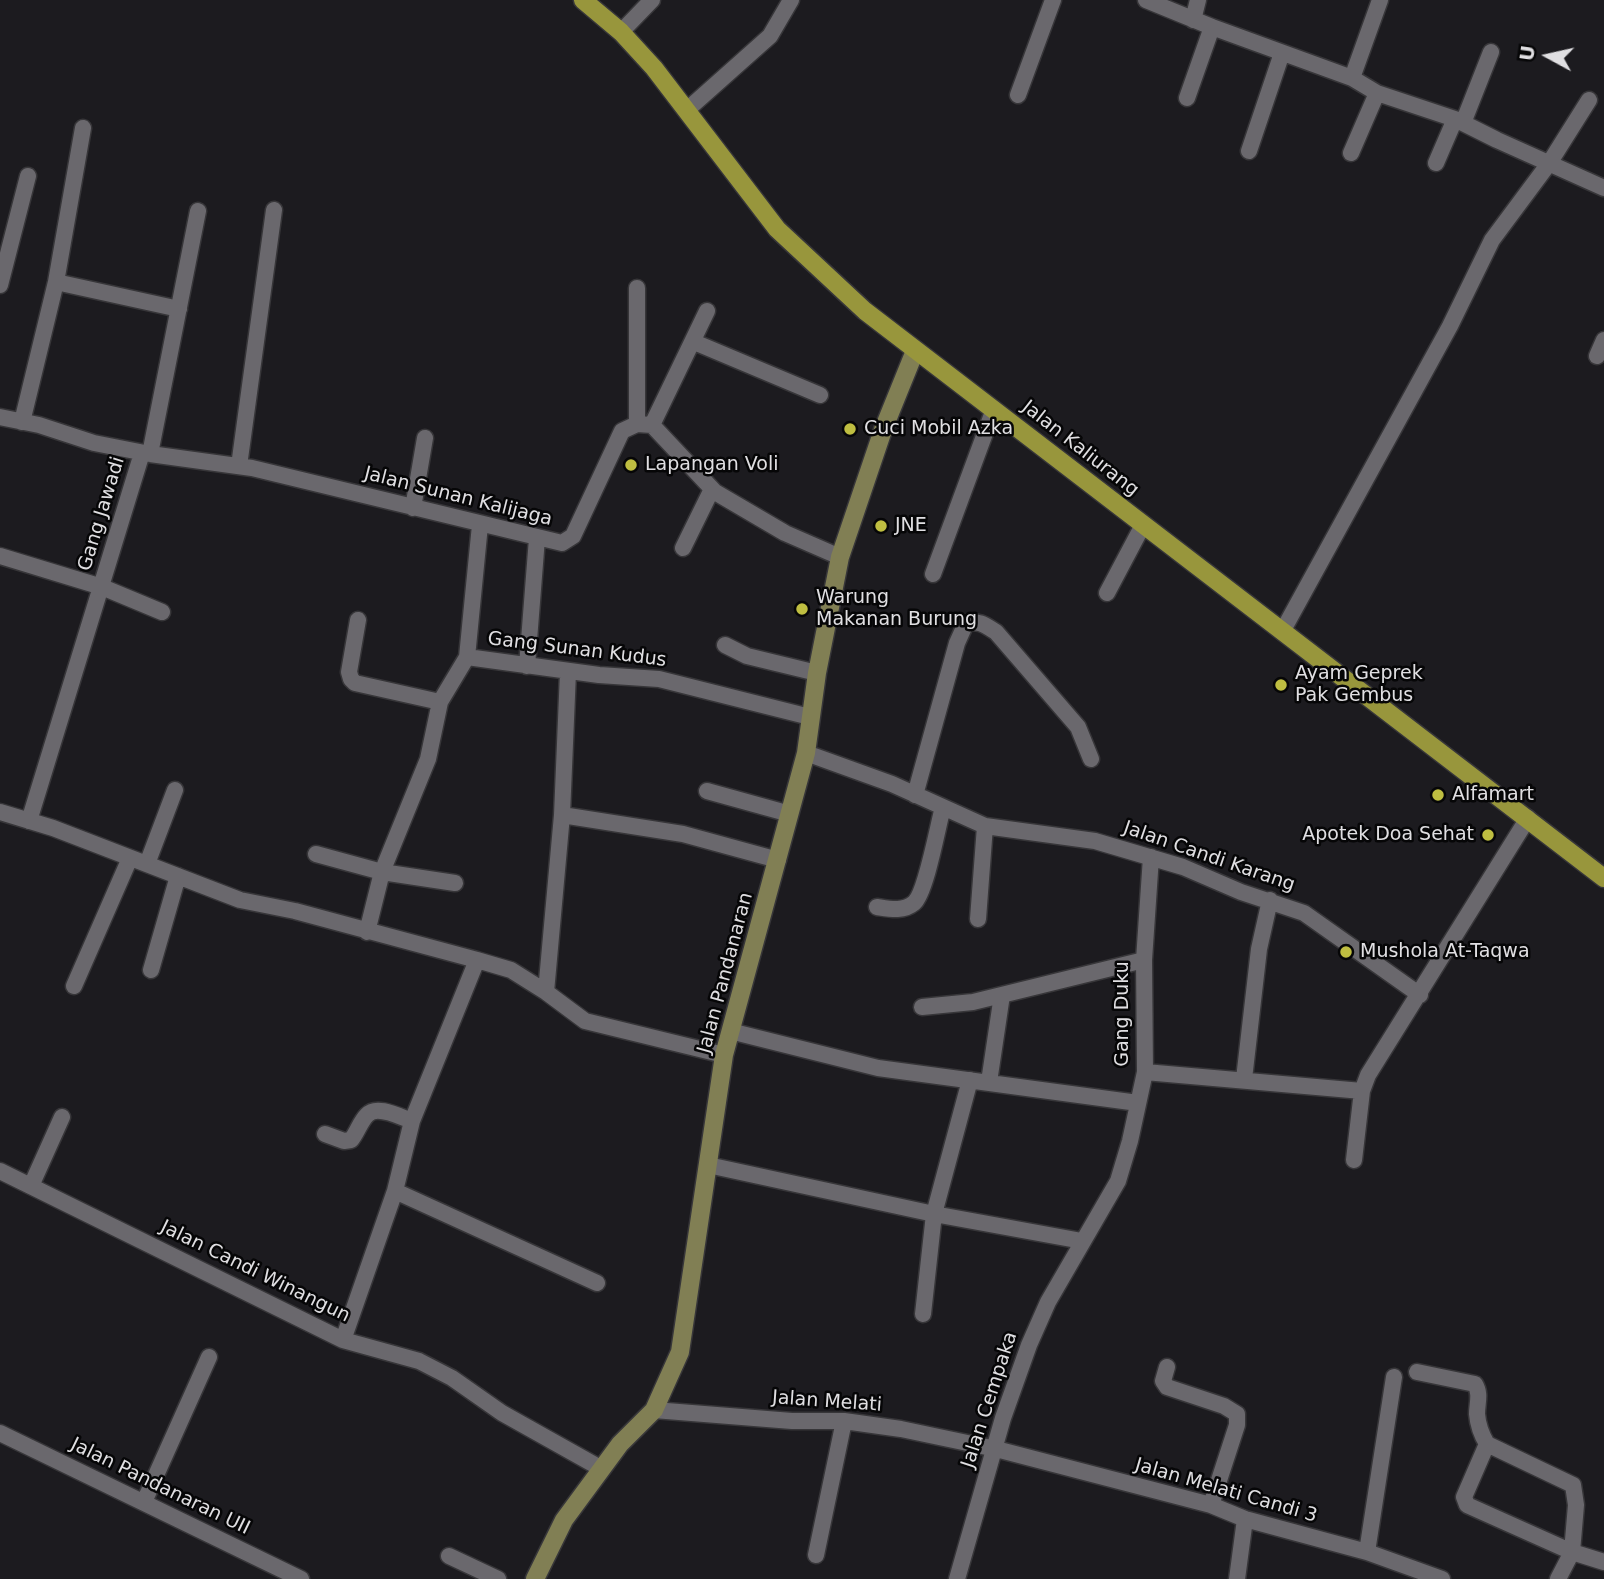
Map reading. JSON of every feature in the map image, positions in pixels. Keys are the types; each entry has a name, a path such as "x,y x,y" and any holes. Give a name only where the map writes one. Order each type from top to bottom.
{"main road":[{"name":"Jalan Kaliurang","path":"583,0 621,32 654,68 688,109 777,229 865,311 1604,878"},
{"name":"Jalan Pandanaran","path":"535,1579 564,1520 620,1444 654,1410 680,1352 724,1055 806,753 817,673 841,557 883,430 915,351"}],"street":[{"path":"621,32 652,0"},
{"path":"688,109 770,36 790,0"},
{"path":"1018,95 1054,0"},
{"path":"1146,0 1352,78 1377,93 1459,121 1604,188"},
{"path":"1193,20 1198,0"},
{"path":"1352,78 1380,0"},
{"path":"1187,98 1212,27"},
{"path":"1436,163 1491,52"},
{"path":"1249,151 1282,53"},
{"path":"1351,153 1377,93"},
{"path":"1282,632 1450,326 1493,240 1589,100"},
{"path":"22,422 56,282 83,128"},
{"path":"0,285 28,176"},
{"path":"234,465 274,210"},
{"name":"Gang Jawadi","path":"29,821 146,454 198,211"},
{"path":"56,282 179,309"},
{"path":"637,288 645,425 712,489 785,533 841,557"},
{"name":"Jalan Sunan Kalijaga","path":"0,418 146,454 234,465 562,543 573,536 622,431 645,425 694,342 707,312"},
{"path":"1597,356 1604,340"},
{"path":"694,342 820,395"},
{"path":"234,465 243,365"},
{"path":"933,574 995,409"},
{"path":"414,508 425,438"},
{"path":"683,548 712,489"},
{"name":"Gang Sunan Kudus","path":"480,524 467,657 568,672 659,679 810,717"},
{"path":"1107,593 1143,525"},
{"path":"527,666 537,538"},
{"path":"0,556 102,587 162,612"},
{"path":"358,620 349,672 355,683 440,702"},
{"path":"915,794 957,643 965,623 973,621 980,622 996,632 1079,727 1091,759"},
{"path":"725,645 747,656 817,673"},
{"path":"368,932 382,872 428,759 440,702 467,657"},
{"path":"546,992 562,815 568,672"},
{"name":"Jalan Candi Karang","path":"806,753 915,794 985,826 1095,841 1183,867 1241,892 1270,900 1314,919 1420,995"},
{"path":"147,864 175,790"},
{"path":"707,791 790,814"},
{"path":"877,907 900,910 915,902 923,889 943,807"},
{"path":"0,812 240,900 295,911 511,970 585,1021 724,1055"},
{"path":"562,815 683,834 778,860"},
{"path":"1354,1160 1362,1091 1368,1075 1528,818"},
{"path":"978,919 985,826"},
{"path":"316,854 382,872 455,883"},
{"name":"Gang Duku","path":"1082,1241 1118,1181 1145,1072 1144,960 1151,857"},
{"path":"74,986 130,858"},
{"path":"151,970 178,876"},
{"path":"1244,1079 1259,949 1270,900"},
{"path":"343,1340 395,1191 412,1121 477,960"},
{"path":"922,1007 973,1002 1144,960"},
{"path":"989,1083 1002,995"},
{"path":"730,1031 878,1068 1138,1103"},
{"path":"1145,1072 1362,1091"},
{"path":"923,1314 934,1214 970,1080"},
{"path":"325,1134 344,1141 351,1140 367,1114 372,1111 381,1111 412,1121"},
{"path":"31,1186 62,1117"},
{"path":"708,1166 934,1214 1082,1241"},
{"name":"Jalan Candi Winangun","path":"1,1175 31,1186 343,1340 419,1361 452,1378 502,1413 602,1469"},
{"path":"395,1191 597,1283"},
{"name":"Jalan Cempaka","path":"957,1579 1003,1418 1028,1345 1082,1241"},
{"path":"144,1502 209,1357"},
{"path":"1167,1367 1163,1381 1167,1387 1231,1409 1237,1414 1237,1425 1211,1505"},
{"path":"1417,1372 1475,1384 1478,1390 1480,1432 1487,1444 1573,1485 1576,1505 1572,1552 1558,1579"},
{"path":"1367,1552 1394,1377"},
{"name":"Jalan Melati","path":"654,1410 792,1421 844,1421 901,1429 996,1449"},
{"path":"816,1555 844,1421"},
{"name":"Jalan Pandanaran UII","path":"0,1433 301,1579"},
{"path":"1487,1444 1464,1497 1468,1505 1572,1552 1604,1562"},
{"name":"Jalan Melati Candi 3","path":"996,1449 1211,1505 1245,1518 1367,1552 1442,1579"},
{"path":"1237,1579 1245,1518"},
{"path":"449,1556 498,1579"}],"place":[{"name":"Cuci Mobil Azka","path":"850,429"},
{"name":"Lapangan Voli","path":"631,465"},
{"name":"JNE","path":"881,526"},
{"name":"Warung Makanan Burung","path":"802,609"},
{"name":"Ayam Geprek Pak Gembus","path":"1281,685"},
{"name":"Alfamart","path":"1438,795"},
{"name":"Apotek Doa Sehat","path":"1488,835"},
{"name":"Mushola At-Taqwa","path":"1346,952"}]}
